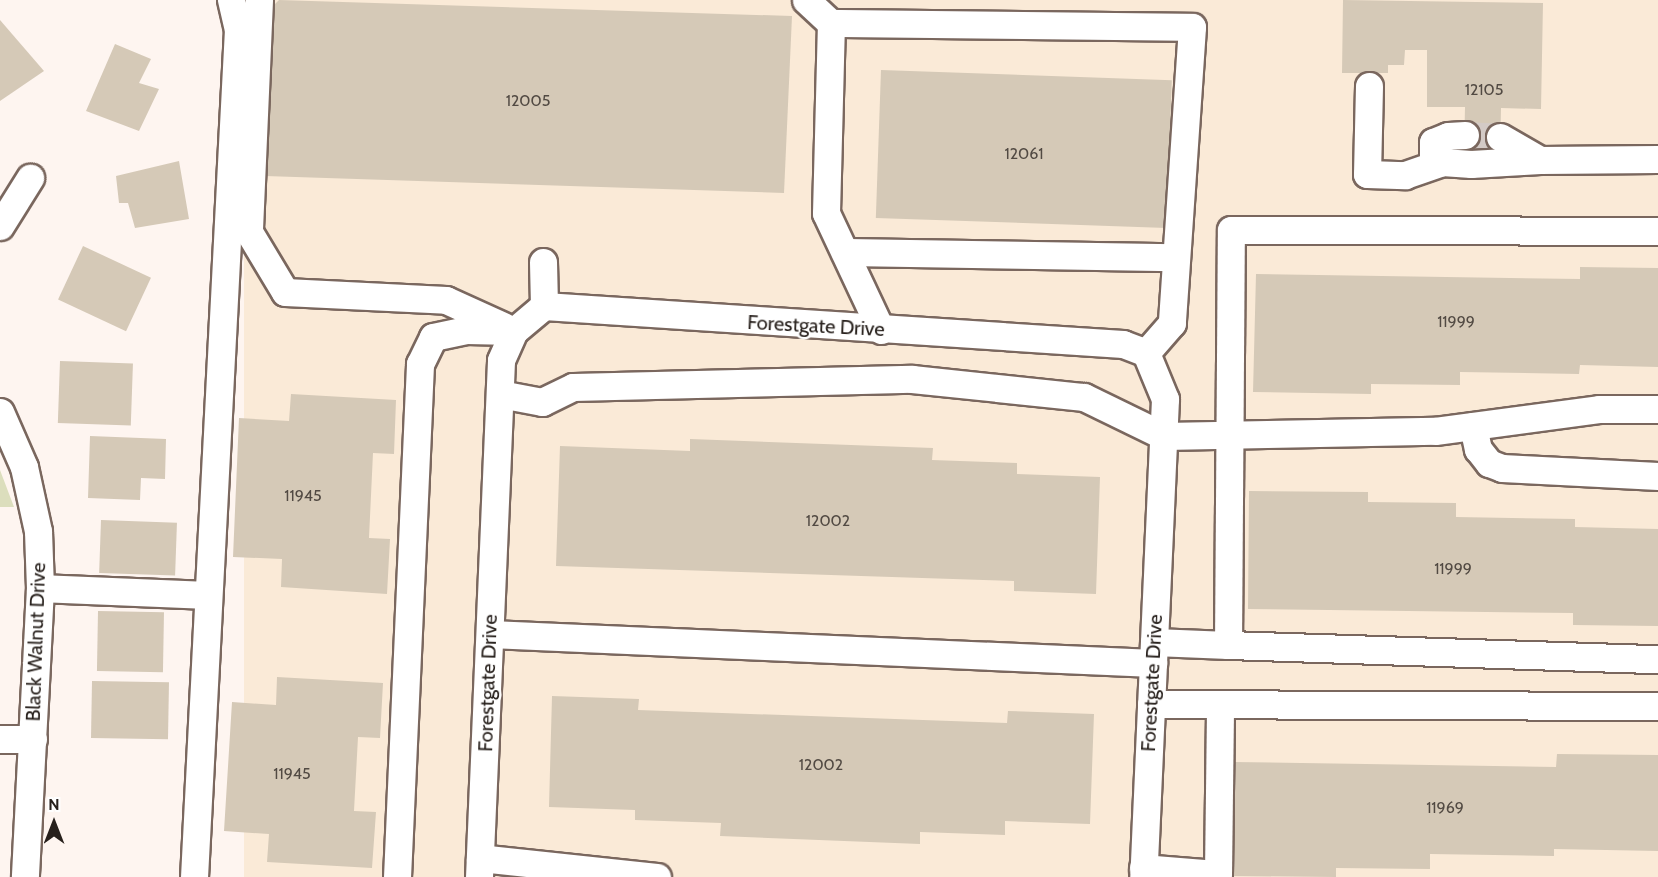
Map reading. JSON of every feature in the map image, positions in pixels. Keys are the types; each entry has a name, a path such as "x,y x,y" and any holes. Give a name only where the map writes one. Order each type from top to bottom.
{"street":[{"path":"194,877 238,30 231,0"},
{"path":"259,0 249,232 285,292 446,300 514,330"},
{"path":"806,0 831,22 1192,27 1172,323 1146,353"},
{"path":"831,22 826,213 881,330"},
{"path":"1369,86 1367,174 1405,175 1442,162 1658,159"},
{"path":"1442,162 1433,156 1433,142 1448,136 1465,135"},
{"path":"1500,137 1540,160"},
{"path":"0,226 30,178"},
{"path":"1228,645 1227,435 1231,230 1658,231"},
{"path":"844,252 1176,257"},
{"path":"543,262 544,306"},
{"name":"Forestgate Drive","path":"480,868 501,360 514,330 544,306 881,330 1123,344 1146,353 1166,399 1143,873"},
{"path":"397,877 420,364 434,337 466,330 514,330"},
{"path":"500,394 542,402 573,387 912,379 1084,398 1164,436 1435,431 1599,409 1658,409"},
{"name":"Black Walnut Drive","path":"0,412 24,467 38,531 40,588 25,877"},
{"path":"1473,426 1479,449 1489,463 1502,468 1658,476"},
{"path":"40,588 207,595"},
{"path":"490,634 1154,652 1228,645 1658,659"},
{"path":"1151,704 1658,706"},
{"path":"1143,873 1218,876 1220,705"},
{"path":"0,739 33,739"},
{"path":"480,868 657,877"}],"shaded area":[{"path":"244,0 1658,0 1658,877 244,877"}],"green space":[{"path":"0,470 14,507 0,507"}],"building":[{"path":"279,0 792,16 784,193 265,176 271,8"},
{"path":"1343,0 1543,3 1541,109 1501,108 1500,154 1464,153 1465,107 1427,107 1427,50 1405,50 1404,65 1388,65 1388,73 1342,73"},
{"path":"0,20 44,71 0,101"},
{"path":"115,44 151,59 139,83 159,89 139,131 86,111"},
{"path":"881,70 1172,80 1167,228 876,218"},
{"path":"179,161 189,219 135,228 128,203 119,203 116,176"},
{"path":"83,246 151,278 126,331 58,299"},
{"path":"1580,267 1658,268 1658,367 1580,365 1579,374 1460,372 1460,385 1371,384 1371,394 1253,392 1256,274 1580,279"},
{"path":"60,361 133,364 131,426 58,423"},
{"path":"291,394 396,400 394,454 373,453 369,538 390,539 387,594 281,587 282,559 233,557 239,418 289,421"},
{"path":"90,436 166,439 165,479 141,478 140,500 88,498"},
{"path":"690,439 933,448 932,460 1017,463 1017,474 1100,477 1096,594 1014,591 1014,581 556,566 560,446 690,451"},
{"path":"1249,491 1368,492 1368,502 1456,503 1456,517 1575,519 1575,527 1658,529 1658,626 1573,625 1573,613 1248,609"},
{"path":"101,520 177,523 175,576 99,573"},
{"path":"98,611 164,612 163,672 97,671"},
{"path":"277,677 383,683 380,738 358,737 354,811 376,812 372,868 267,862 269,834 224,831 232,702 276,705"},
{"path":"92,681 169,682 168,739 91,738"},
{"path":"552,696 639,699 638,710 1007,723 1008,711 1094,714 1090,824 1005,821 1005,835 920,832 920,844 720,836 721,823 635,820 635,810 549,807"},
{"path":"1557,754 1658,755 1658,851 1554,849 1554,856 1430,854 1430,869 1336,868 1336,877 1231,876 1233,762 1556,767"}],"tunnel":[{"path":"1465,135 1500,137"}]}
